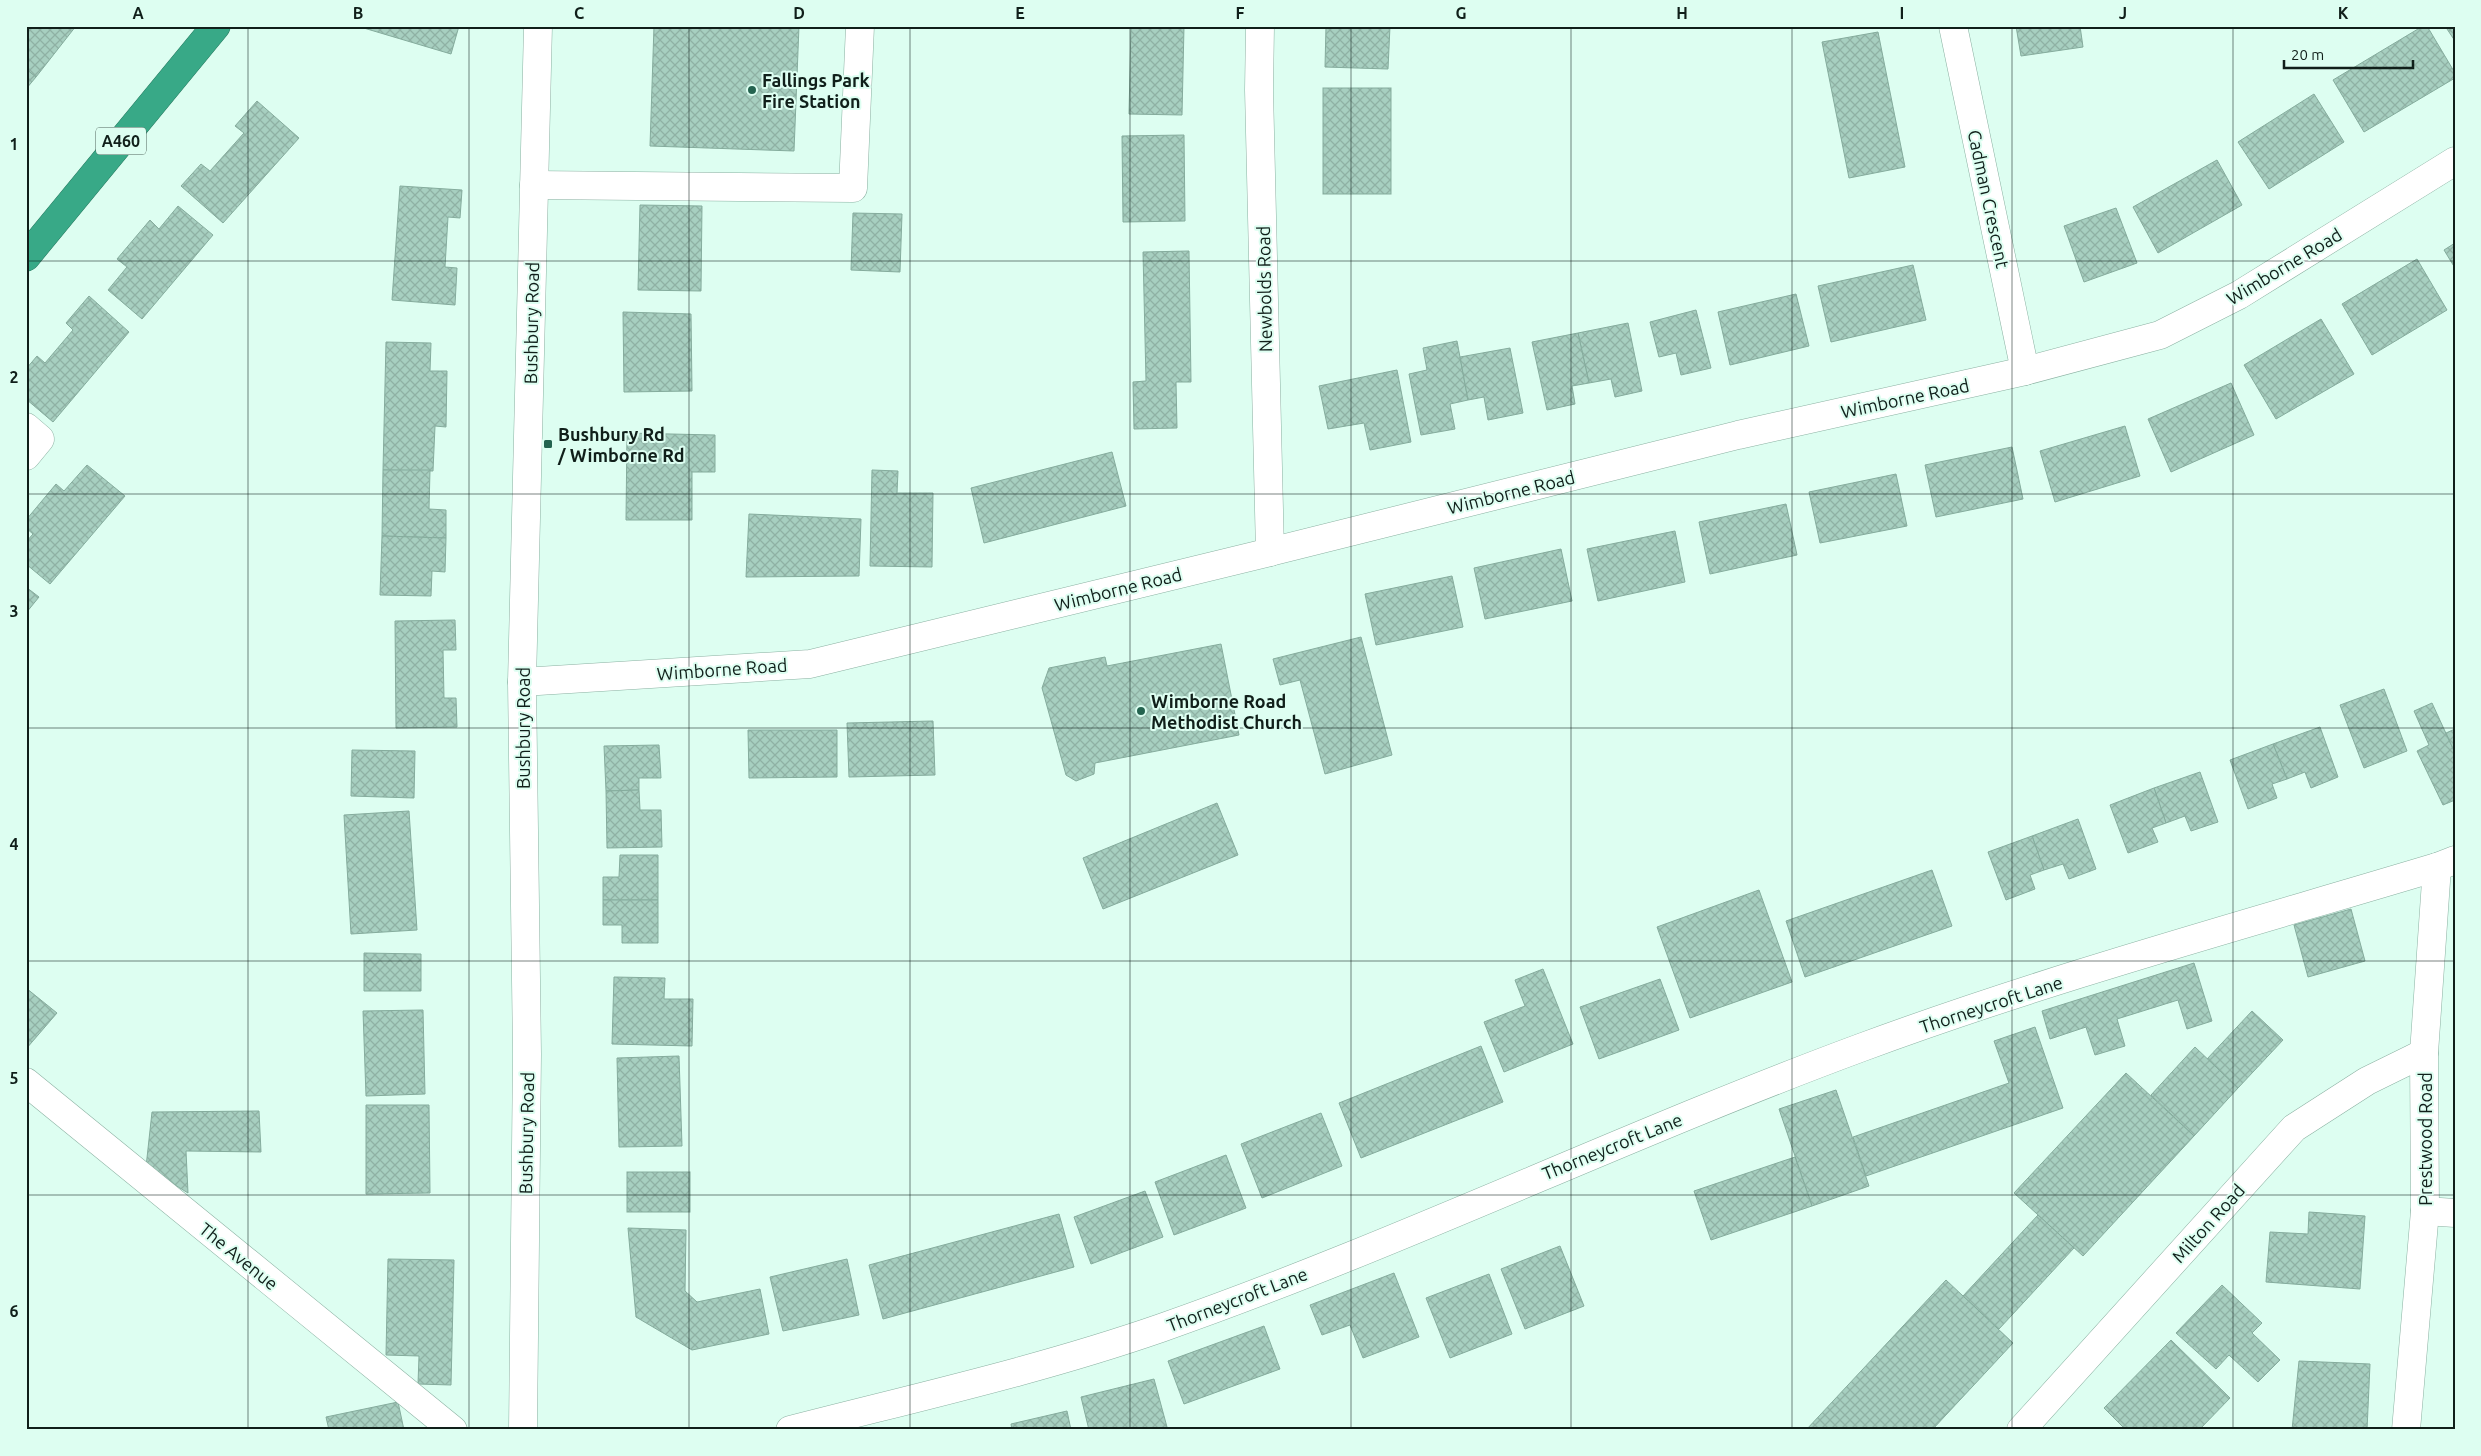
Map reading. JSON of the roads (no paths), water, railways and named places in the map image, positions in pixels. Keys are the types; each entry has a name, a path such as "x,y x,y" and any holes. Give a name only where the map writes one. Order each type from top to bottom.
{"highway":[{"name":"A460","path":"26,257 216,26"}],"street":[{"name":"Bushbury Road","path":"523,1430 527,1054 522,682 538,26"},
{"path":"534,185 853,188 860,26"},
{"name":"Newbolds Road","path":"1260,26 1259,90 1270,552"},
{"name":"Cadman Crescent","path":"1953,26 2025,371"},
{"name":"Wimborne Road","path":"522,682 810,664 1738,435 2025,371 2160,335 2239,295 2455,161"},
{"path":"26,427 40,439 26,456"},
{"name":"Prestwood Road","path":"2406,1430 2425,1212 2424,1053 2446,864"},
{"name":"Thorneycroft Lane","path":"790,1430 1022,1371 1160,1328 1328,1265 1641,1134 1861,1048 2023,992 2446,864"},
{"name":"Milton Road","path":"2021,1430 2294,1128 2367,1081 2424,1053"},
{"name":"The Avenue","path":"26,1082 453,1430"},
{"path":"2425,1212 2455,1213"}],"place":[{"name":"Fallings Park Fire Station","path":"752,90"},
{"name":"Bushbury Rd / Wimborne Rd","path":"548,444"},
{"name":"Wimborne Road Methodist Church","path":"1141,711"}]}
